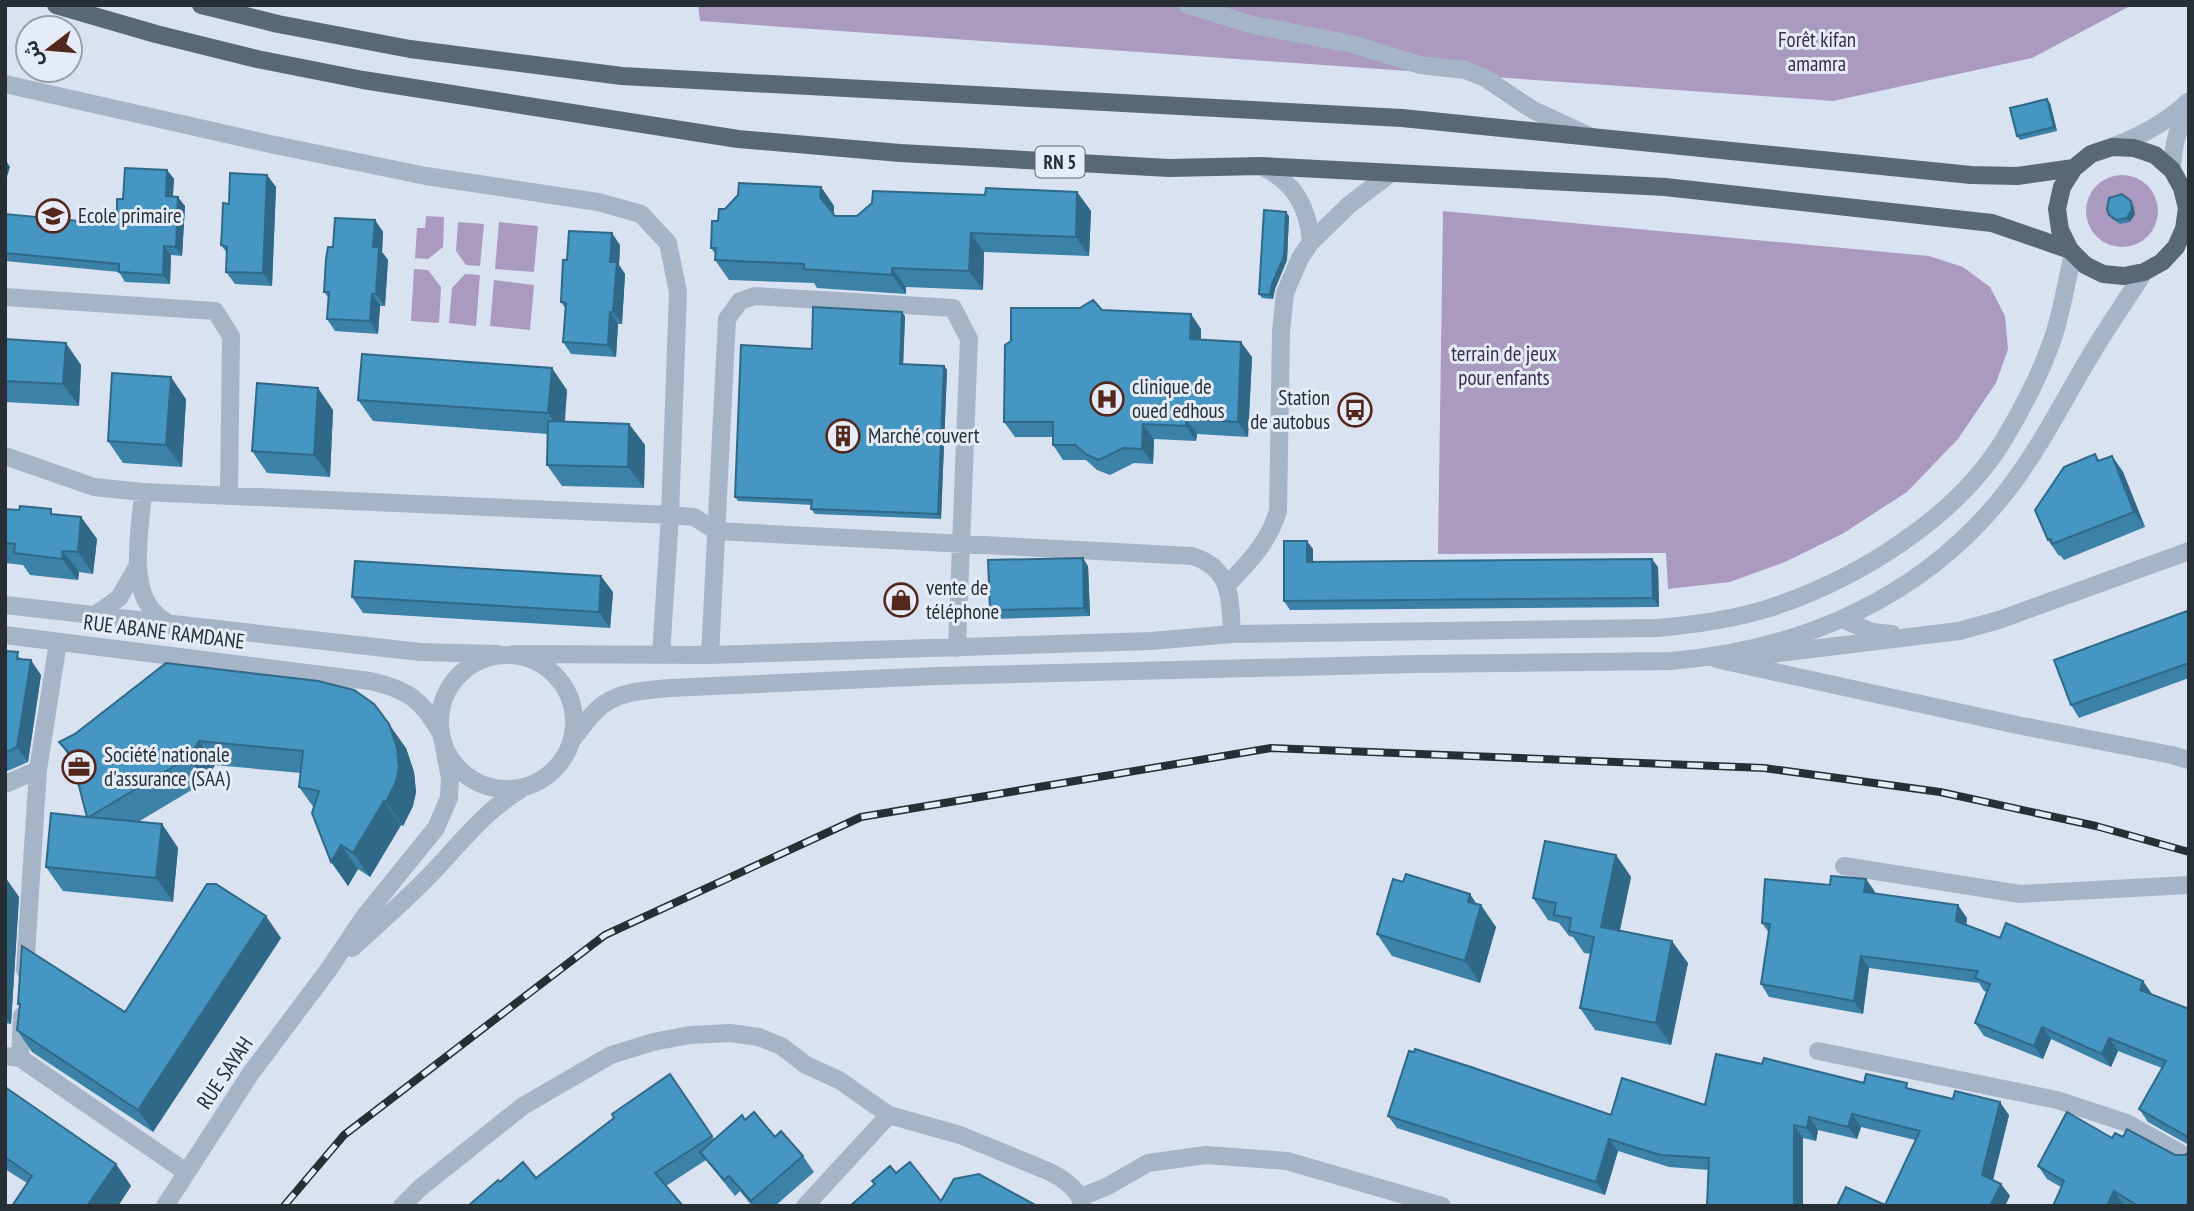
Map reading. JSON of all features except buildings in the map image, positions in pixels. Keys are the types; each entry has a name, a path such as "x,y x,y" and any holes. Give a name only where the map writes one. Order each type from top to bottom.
{"main road":[{"name":"RN 5","path":"56,5 257,59 363,80 738,139 900,153 1169,169 1261,166 1665,187 1992,223 2072,252"},
{"path":"201,5 278,24 410,49 622,76 1388,117 1971,175 2017,176 2074,168"},
{"path":"2162,262 2176,247 2184,229 2187,208 2180,179 2155,155 2134,148 2112,147 2091,154 2074,168 2062,187 2057,209 2060,230 2072,252 2085,265 2103,274 2124,276 2144,272 2162,262 2189,254"}],"street":[{"path":"1188,5 1253,25 1352,44 1420,65 1465,70 1485,78 1533,110 1591,137"},
{"path":"5,84 426,176 598,202 642,214 668,243 678,292 670,514 661,655"},
{"path":"2112,147 2141,136 2173,116 2189,101"},
{"path":"2180,179 2173,145 2179,124 2189,106"},
{"path":"1261,166 1276,173 1298,195 1306,210 1311,242"},
{"path":"1227,585 1263,545 1273,529 1278,511 1281,312 1291,275 1311,242 1349,205 1391,173"},
{"path":"5,605 420,652 505,654 710,655 1151,641 1232,634 1656,628 1698,625 1765,609 1806,594 1896,547 1967,488 2005,438 2043,364 2056,327 2072,252"},
{"path":"1709,658 1813,632 1892,594 1934,564 1971,531 2005,493 2031,458 2097,345 2144,272"},
{"path":"710,655 727,319 740,301 755,296 953,308 969,338 957,648"},
{"path":"5,297 215,311 231,336 229,495"},
{"path":"5,456 94,487 143,492 670,514 694,517 716,531 1192,555 1206,560 1227,585 1232,634"},
{"path":"143,492 137,567 152,610 170,625"},
{"path":"572,740 573,711 562,683 541,663 528,657 505,654 469,665 458,675 442,701 439,716 442,739 459,770 471,779 497,789 525,787 549,775 559,765 572,740 600,706 615,697 638,691 937,676 1415,664 1587,663 1769,656 1959,631 1999,620 2189,551"},
{"path":"95,615 119,598 137,567"},
{"path":"1842,619 1871,632 1920,637"},
{"name":"RUE ABANE RAMDANE","path":"5,635 370,681 405,692 426,709 442,739"},
{"path":"58,642 38,770 24,996 13,1057 186,1172"},
{"path":"1709,658 2189,760"},
{"name":"RUE SAYAH","path":"164,1206 251,1073 365,917 436,828 449,798 450,778 442,739"},
{"path":"5,784 38,770"},
{"name":"RUE SAYAH","path":"329,969 429,876 495,806 525,787"},
{"path":"1844,866 2020,894 2189,885"},
{"path":"402,1206 420,1188 523,1107 611,1055 653,1042 690,1035 730,1033 759,1037 781,1046 806,1065 839,1080 889,1115 960,1135 1050,1172 1062,1179 1082,1201 1148,1163 1206,1154 1287,1161 1442,1206"},
{"path":"1818,1051 2057,1100 2127,1123 2189,1158"},
{"path":"805,1206 889,1115"}],"green space":[{"name":"Forêt kifan amamra","path":"698,5 2132,5 2032,58 1833,101 700,21"},
{"path":"2122,175 2136,178 2148,185 2155,197 2158,211 2155,225 2148,237 2136,244 2122,247 2108,244 2096,237 2089,225 2086,211 2089,197 2096,185 2108,178"},
{"name":"terrain de jeux pour enfants","path":"1443,211 1929,256 1963,267 1990,287 2005,316 2008,349 1996,383 1958,439 1907,492 1842,534 1785,562 1730,582 1668,589 1666,553 1438,554"},
{"path":"426,216 444,217 443,247 428,259 415,258 417,228 425,228"},
{"path":"458,222 484,224 480,266 466,265 456,251"},
{"path":"499,222 538,226 534,272 495,269"},
{"path":"414,269 428,270 441,287 439,323 411,321"},
{"path":"465,274 480,275 476,326 449,323 452,288"},
{"path":"494,280 534,285 530,330 490,326"}],"railway":[{"path":"284,1206 344,1135 605,935 861,817 1271,748 1764,768 1940,792 2096,826 2189,852"}],"place":[{"name":"Ecole primaire","path":"53,216"},
{"name":"clinique de oued edhous","path":"1107,399"},
{"name":"Station de autobus","path":"1355,410"},
{"name":"Marché couvert","path":"843,436"},
{"name":"vente de téléphone","path":"901,600"},
{"name":"Société nationale d'assurance (SAA)","path":"79,767"}]}
